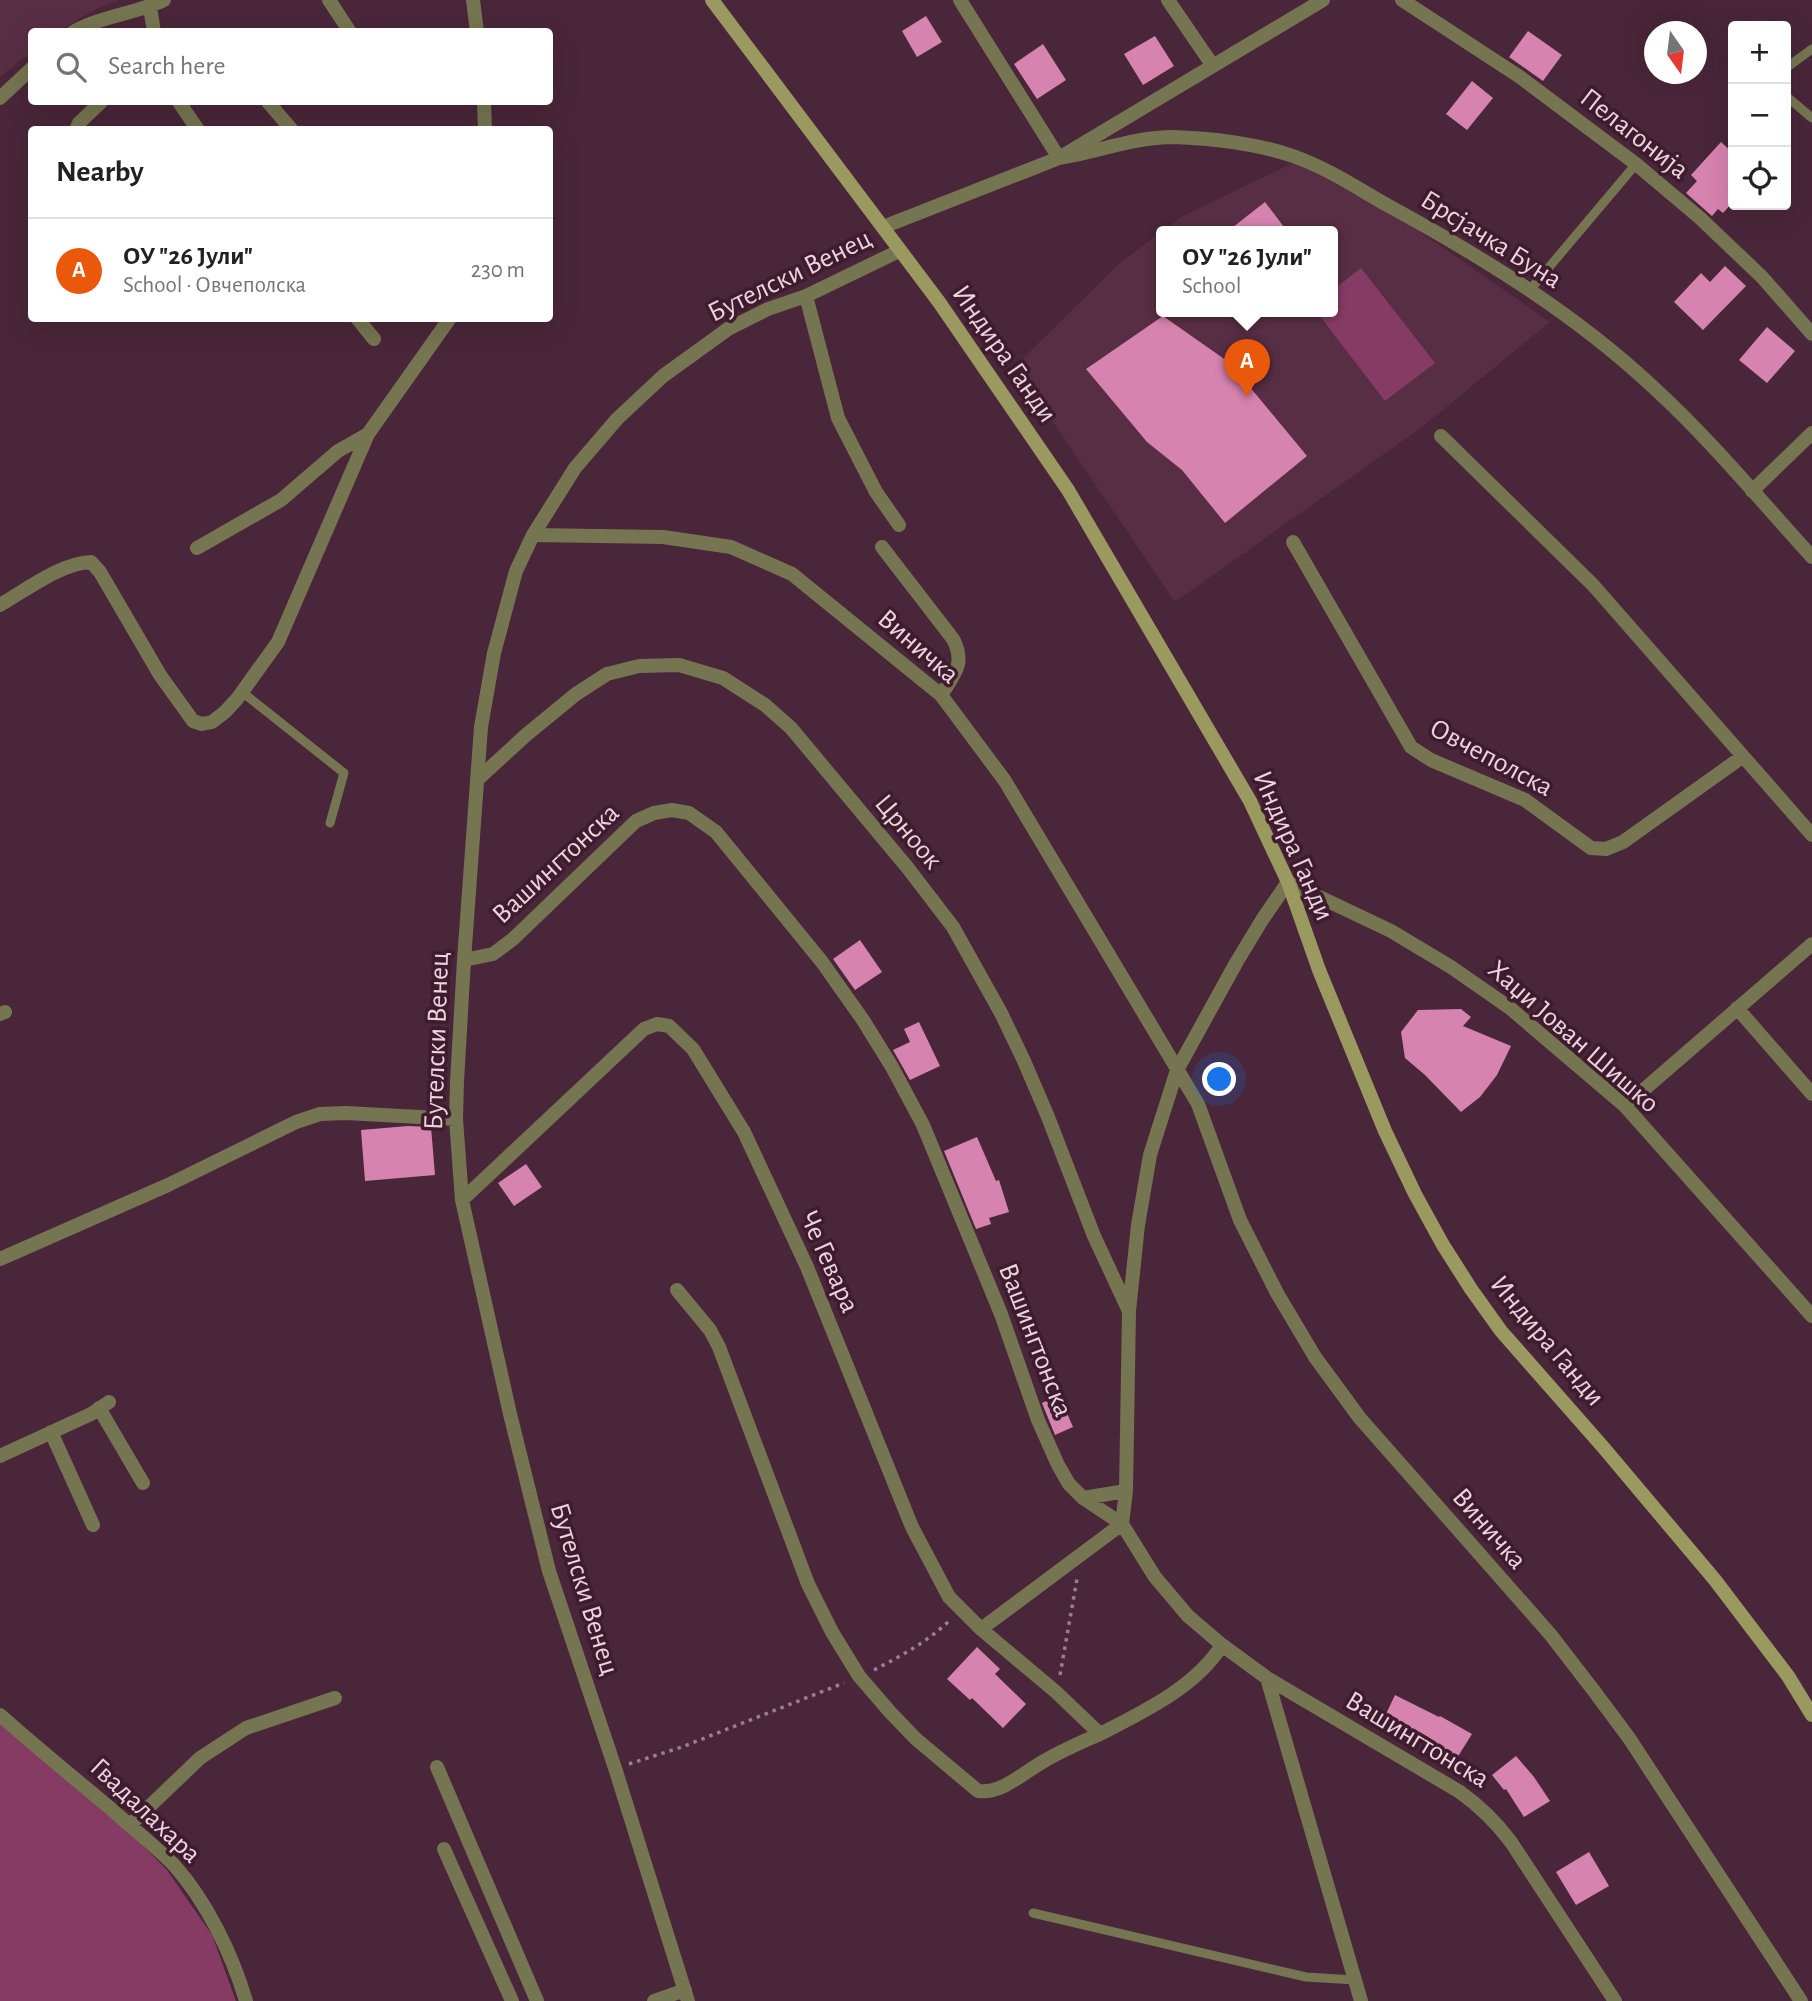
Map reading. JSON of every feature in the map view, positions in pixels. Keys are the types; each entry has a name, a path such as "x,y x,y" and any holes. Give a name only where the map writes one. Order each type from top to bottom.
{"street":[{"path":"329,0 347,28"},
{"path":"473,0 476,28"},
{"name":"Индира Ганди","path":"712,0 939,302 1068,489 1250,801 1288,883 1319,970 1385,1131 1443,1245 1501,1331 1715,1580 1788,1676 1812,1715"},
{"path":"960,0 1059,158"},
{"path":"1168,0 1213,66"},
{"name":"Бутелски Венец","path":"883,227 1059,158 1323,0"},
{"name":"Пелагонија","path":"1402,0 1520,77 1636,164 1700,218 1762,277 1812,334"},
{"path":"80,28 91,22 157,3 154,28"},
{"path":"0,98 28,72"},
{"path":"78,126 98,105"},
{"path":"181,105 195,126"},
{"path":"271,105 289,126"},
{"path":"484,105 485,126"},
{"name":"Брсјачка Буна","path":"1059,158 1087,154 1131,142 1172,137 1214,140 1271,150 1324,170 1446,236 1572,320 1651,385 1725,458 1812,557"},
{"name":"Бутелски Венец","path":"687,1995 549,1571 510,1414 462,1200 456,1119 464,960 481,727 494,653 516,571 533,535 575,468 617,419 663,376 728,328 768,309 806,296 899,251"},
{"path":"806,296 838,418 876,492 899,525"},
{"path":"359,322 374,339"},
{"path":"0,605 58,572 80,562 91,562 100,572 160,675 193,721 202,724 212,722 225,712 242,692 278,642 368,433 447,322"},
{"path":"197,548 281,499 338,451 368,433"},
{"path":"1752,491 1812,433"},
{"path":"1441,436 1592,585 1812,835"},
{"name":"Виничка","path":"533,535 663,537 731,547 792,574 941,695 1005,781 1198,1104 1240,1220 1277,1293 1315,1357 1359,1417 1550,1634 1594,1691 1629,1738 1801,2001"},
{"name":"Овчеполска","path":"1293,542 1411,747 1431,760 1525,800 1591,848 1606,849 1623,842 1742,757"},
{"path":"882,547 953,639 959,651 959,666 941,695"},
{"name":"Црноок","path":"478,779 576,694 607,674 639,667 679,665 723,678 765,705 790,728 907,867 953,928 1024,1060 1094,1236 1129,1311"},
{"name":"Вашингтонска","path":"464,960 494,954 513,939 636,821 654,813 672,810 689,813 716,832 822,962 892,1067 923,1125 1000,1314 1038,1420 1069,1484 1083,1498 1122,1524 1155,1577 1188,1616 1223,1645 1266,1678 1481,1807 1511,1842 1615,2001"},
{"path":"981,1629 1122,1524 1126,1491 1129,1311 1138,1226 1150,1155 1177,1070 1236,963 1288,883"},
{"name":"Хаџи Јован Шишко","path":"1288,883 1391,931 1451,967 1510,1008 1625,1107 1812,1316"},
{"path":"1625,1107 1812,944"},
{"path":"1737,1008 1812,1094"},
{"name":"Че Гевара","path":"462,1200 644,1029 657,1024 669,1026 693,1049 744,1132 807,1267 912,1527 949,1597 1007,1653 1056,1692 1100,1734"},
{"path":"0,1259 168,1185 296,1122 320,1114 346,1112 456,1119"},
{"path":"677,1290 710,1330 719,1347 808,1584 832,1632 859,1676 916,1740 978,1791 986,1792 998,1788 1057,1754 1137,1715 1207,1665 1223,1645"},
{"path":"0,1456 104,1405 144,1483"},
{"path":"51,1432 93,1525"},
{"path":"1083,1498 1126,1491"},
{"path":"1266,1678 1361,2001"},
{"path":"130,1825 200,1758 246,1728 335,1698"},
{"name":"Гвадалахара","path":"0,1715 174,1865 189,1885 231,1958 246,2001"},
{"path":"437,1768 537,2001"},
{"path":"444,1849 512,2001"},
{"path":"654,2001 687,1995"}],"lane":[{"path":"1791,64 1812,49"},
{"path":"1791,100 1812,118"},
{"path":"1529,291 1636,164"},
{"path":"242,692 344,773 330,823"},
{"path":"1033,1913 1306,1977 1355,1980"}],"path":[{"path":"1056,1692 1082,1553"},
{"path":"615,1768 694,1742 859,1676 897,1658 933,1636 961,1610"}],"shaded area":[{"path":"0,0 120,0 96,9 64,28 28,28 28,54 0,77"},
{"path":"1295,162 1406,222 1550,322 1422,427 1175,602 1015,366 1119,264 1156,236 1156,317 1338,317 1338,226 1170,226 1183,216"},
{"path":"1361,268 1435,363 1385,401 1321,317 1338,317 1338,286"},
{"path":"0,1722 125,1828 167,1870 212,1935 236,2001 0,2001"}],"building":[{"path":"926,16 942,42 917,57 902,31"},
{"path":"1528,31 1562,55 1543,81 1509,57"},
{"path":"1155,36 1174,66 1143,85 1124,54"},
{"path":"1043,44 1066,80 1037,99 1014,64"},
{"path":"1472,81 1493,98 1467,130 1446,114"},
{"path":"1721,142 1728,148 1728,208 1723,213 1718,209 1712,216 1686,193 1697,181 1691,175"},
{"path":"1265,202 1283,226 1234,226"},
{"path":"1725,266 1746,286 1703,330 1674,302 1701,273 1710,282"},
{"path":"1164,317 1230,363 1307,456 1225,523 1182,470 1147,442 1086,369"},
{"path":"1767,327 1795,351 1767,383 1739,360"},
{"path":"860,940 882,972 855,990 833,959"},
{"path":"1461,1009 1471,1017 1463,1026 1511,1046 1497,1075 1480,1097 1461,1112 1405,1058 1401,1032 1418,1010"},
{"path":"919,1022 940,1066 910,1080 893,1050 910,1042 904,1029"},
{"path":"431,1127 435,1175 365,1181 361,1130"},
{"path":"977,1137 996,1181 999,1180 1009,1212 989,1218 991,1224 976,1229 944,1151"},
{"path":"526,1164 542,1187 514,1206 498,1183"},
{"path":"1059,1395 1073,1427 1055,1435 1042,1403"},
{"path":"977,1647 1000,1669 995,1674 1026,1704 1003,1728 972,1698 970,1700 947,1679"},
{"path":"1395,1695 1472,1734 1457,1758 1426,1739 1427,1737 1385,1716"},
{"path":"1516,1756 1550,1801 1524,1817 1506,1789 1504,1790 1492,1775"},
{"path":"1589,1852 1609,1886 1576,1905 1556,1872"}],"place":[{"name":"ОУ \"26 Јули\"","path":"1247,397"}]}
